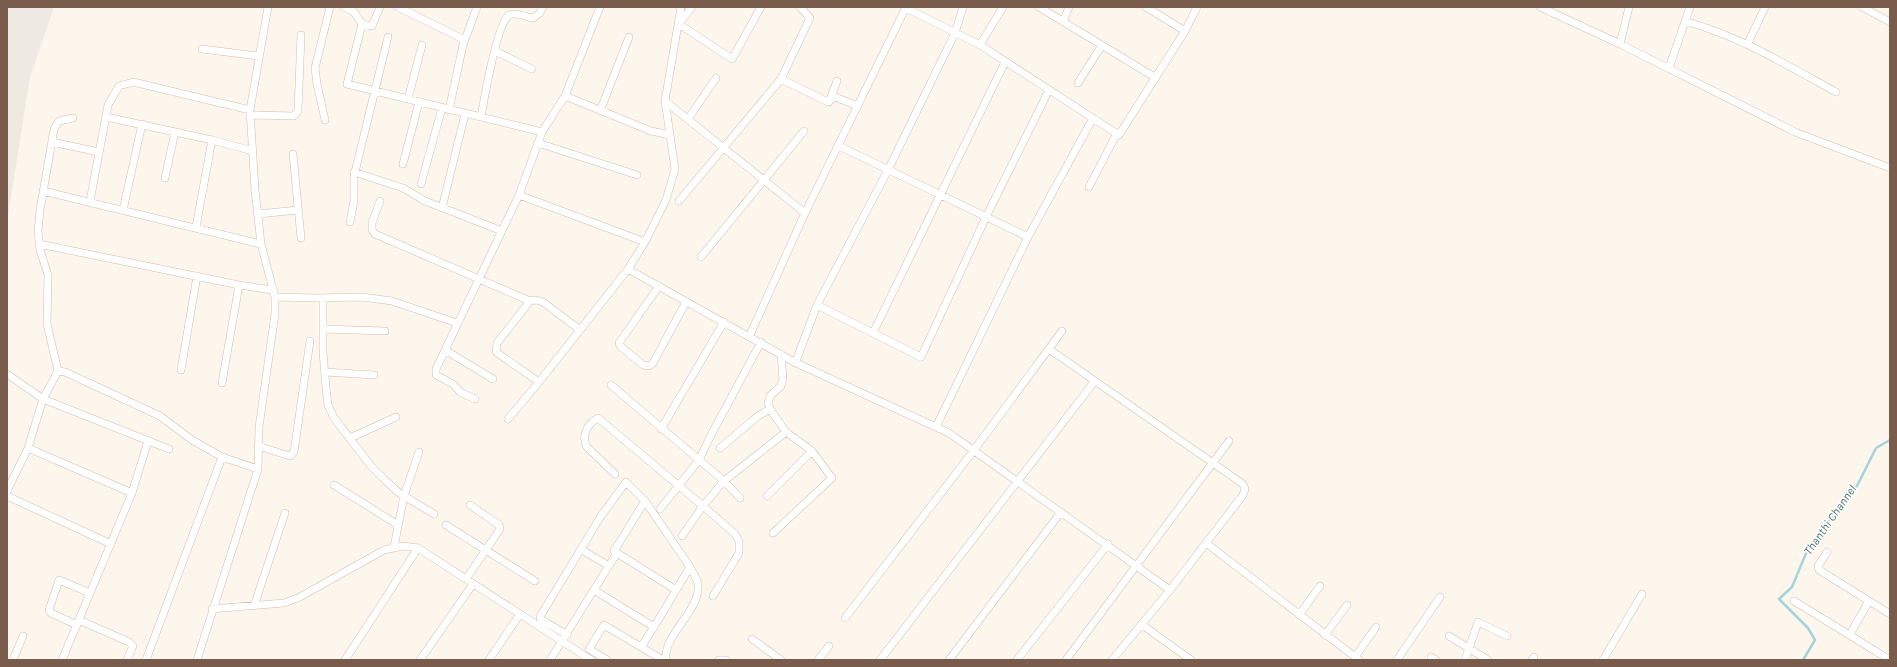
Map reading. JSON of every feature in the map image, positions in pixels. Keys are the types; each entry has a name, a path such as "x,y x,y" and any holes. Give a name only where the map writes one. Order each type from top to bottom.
{"street":[{"path":"197,660 212,609 258,469 258,446 275,314 274,293 261,244 250,113 258,56 268,7"},
{"path":"325,120 315,68 330,7"},
{"path":"344,7 354,12 362,24 372,26 380,7"},
{"path":"398,7 465,40"},
{"path":"421,184 465,40 477,7"},
{"path":"481,117 495,51 505,19 510,15 534,18 540,14 543,7"},
{"path":"474,399 460,392 453,384 436,375 436,369 519,195 542,132 565,96 600,7"},
{"path":"508,419 628,269 645,242 666,200 675,169 665,101 681,7"},
{"path":"678,25 692,7"},
{"path":"678,25 732,59 762,7"},
{"path":"679,201 781,79 810,18 800,7"},
{"path":"796,361 817,305 888,170 955,33 963,7"},
{"path":"980,45 1003,7"},
{"path":"1039,7 1156,78"},
{"path":"1064,22 1069,7"},
{"path":"1146,7 1185,31"},
{"path":"749,337 805,213 906,8 980,45 1119,135 1185,31 1197,7"},
{"path":"1540,7 1669,68 1795,132 1890,168"},
{"path":"1620,44 1629,7"},
{"path":"1669,68 1690,7"},
{"path":"1748,43 1765,7"},
{"path":"1862,7 1890,22"},
{"path":"1685,21 1713,29 1748,43 1836,92"},
{"path":"362,24 347,84 542,132"},
{"path":"90,201 108,105 119,86 133,82 250,113 294,116 298,111 301,35"},
{"path":"350,222 354,201 354,172 388,37"},
{"path":"600,111 629,37"},
{"path":"408,99 422,45"},
{"path":"1078,83 1102,45"},
{"path":"202,49 258,56"},
{"path":"495,51 532,69"},
{"path":"873,333 1005,62"},
{"path":"688,119 716,78"},
{"path":"781,79 828,102"},
{"path":"828,102 838,81"},
{"path":"817,305 921,357 986,217 1049,90"},
{"path":"565,96 652,132 670,135"},
{"path":"828,102 835,98 858,106"},
{"path":"665,101 805,213"},
{"path":"403,164 419,102"},
{"path":"442,208 465,114"},
{"path":"106,117 212,140 253,151"},
{"path":"7,491 28,448 43,399 58,371 47,324 48,275 39,244 38,231 43,191 54,129 59,121 73,118"},
{"path":"936,427 1028,237 1093,118"},
{"path":"123,210 142,124"},
{"path":"701,257 804,131"},
{"path":"165,178 175,132"},
{"path":"1089,187 1117,133"},
{"path":"196,227 212,140"},
{"path":"52,142 99,152"},
{"path":"538,143 637,175"},
{"path":"839,146 1028,237"},
{"path":"293,154 301,238"},
{"path":"354,172 403,188 425,201 502,231"},
{"path":"43,191 90,201 261,244"},
{"path":"519,195 645,242"},
{"path":"380,202 372,223 372,230 375,234 530,301 536,300 543,302 580,330"},
{"path":"258,214 298,210"},
{"path":"39,244 274,293 323,298 362,297 392,301 457,323"},
{"path":"628,269 749,337 761,342 794,362 796,361 949,433 1108,544 1170,590"},
{"path":"181,370 197,276"},
{"path":"222,383 238,285"},
{"path":"659,286 620,343 620,346 646,367 653,363 686,302"},
{"path":"323,298 325,372 328,405 334,418 371,466 386,481 404,496 434,514"},
{"path":"530,301 497,343 496,352 539,382"},
{"path":"661,429 724,322"},
{"path":"323,329 385,331"},
{"path":"845,618 974,450 1062,331"},
{"path":"258,446 290,456 294,452 310,341"},
{"path":"660,509 680,486 699,460 761,342"},
{"path":"1049,349 1094,382 1243,484 1245,489 1243,495 1170,590 1112,660"},
{"path":"445,350 493,379"},
{"path":"773,533 832,478 812,451 786,432 770,409 768,403 770,396 781,386 783,378 781,354"},
{"path":"58,371 86,381 160,416 192,440 222,457 258,469"},
{"path":"325,372 374,375"},
{"path":"7,374 43,399 169,450"},
{"path":"880,660 1094,382"},
{"path":"611,385 724,481 740,498"},
{"path":"720,448 752,421 770,409"},
{"path":"350,438 396,417"},
{"path":"615,474 591,451 584,442 586,430 598,418 735,534 739,541 740,547 713,596"},
{"path":"682,536 703,506 724,481 786,432"},
{"path":"62,660 132,493 148,441"},
{"path":"1066,660 1135,564 1228,441"},
{"path":"28,448 132,493"},
{"path":"767,496 812,451"},
{"path":"394,547 404,496 419,452"},
{"path":"146,660 222,457"},
{"path":"591,660 540,618 601,516 626,482 645,501 690,567 698,583 698,591 695,600 669,645 665,654 666,660"},
{"path":"334,485 398,525"},
{"path":"7,496 111,544"},
{"path":"645,501 614,551 676,590"},
{"path":"466,579 500,529 499,525 470,505"},
{"path":"949,660 1061,512"},
{"path":"254,606 285,513"},
{"path":"446,525 535,581"},
{"path":"1206,543 1357,659 1376,627"},
{"path":"1017,660 1108,544"},
{"path":"212,609 284,603 298,598 384,550 403,546 418,548 520,614 565,638"},
{"path":"344,660 418,548"},
{"path":"582,550 609,566"},
{"path":"1827,552 1818,566 1819,570 1890,614"},
{"path":"550,660 617,553"},
{"path":"641,647 690,567"},
{"path":"90,593 59,580 49,610 51,613 129,642 133,646 127,660"},
{"path":"420,660 473,584"},
{"path":"1300,615 1320,586"},
{"path":"594,590 654,627"},
{"path":"1603,660 1642,594"},
{"path":"1397,660 1440,597"},
{"path":"1794,600 1890,660"},
{"path":"1850,634 1869,601"},
{"path":"1325,635 1347,605"},
{"path":"488,660 520,614"},
{"path":"1465,660 1478,622 1507,636"},
{"path":"608,660 589,649 604,624 663,660"},
{"path":"1142,624 1191,660"},
{"path":"13,660 23,636"},
{"path":"1449,636 1488,660"},
{"path":"752,639 781,660"},
{"path":"818,660 829,646"},
{"path":"719,660 726,660"}],"shaded area":[{"path":"7,7 54,7 30,77 7,222"}],"waterway":[{"name":"Thanthi Channel","path":"1803,660 1815,640 1808,628 1779,599 1792,587 1807,551 1825,525 1842,508 1858,484 1876,448 1890,440"}]}
